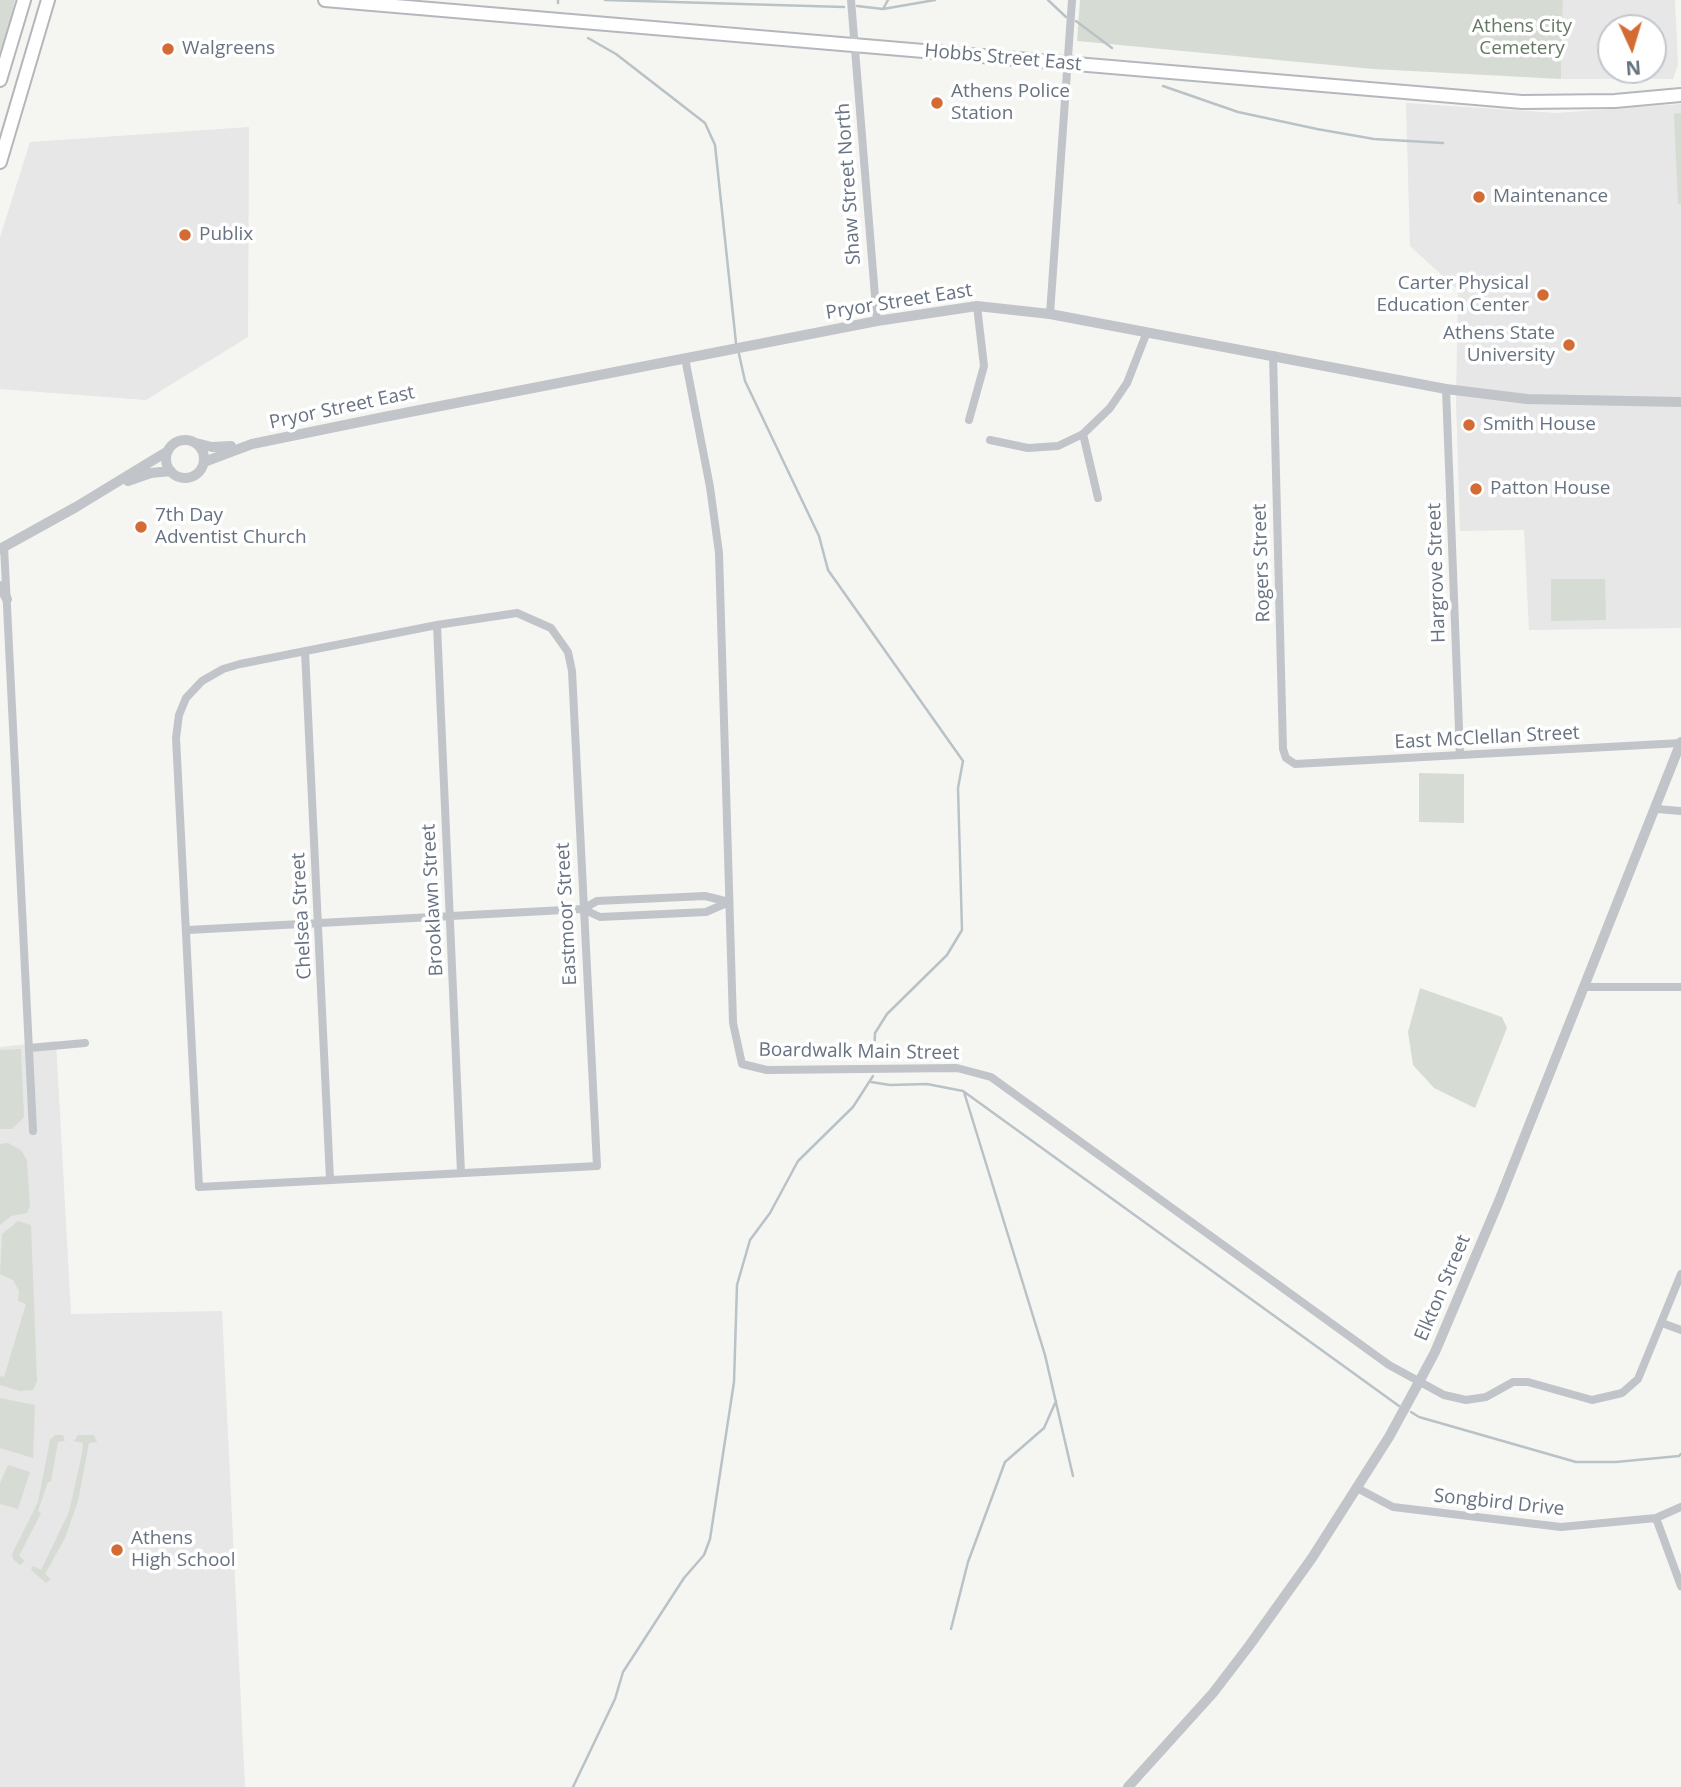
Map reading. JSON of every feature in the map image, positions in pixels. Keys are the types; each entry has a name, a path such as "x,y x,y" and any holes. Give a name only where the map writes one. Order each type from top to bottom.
{"main road":[{"path":"0,80 24,0"},
{"path":"0,162 46,6 60,0"},
{"name":"Hobbs Street East","path":"325,0 1522,102 1615,101 1681,95"}],"street":[{"name":"Shaw Street North","path":"850,0 877,321"},
{"path":"1050,314 1073,0"},
{"path":"969,420 984,366 977,306"},
{"name":"Pryor Street East","path":"195,442 212,447 252,444 877,321 977,306 1050,314 1446,389 1527,399 1681,402"},
{"path":"990,440 1028,448 1058,446 1083,434 1110,408 1128,383 1147,332"},
{"name":"Rogers Street","path":"1273,355 1283,749 1286,758 1295,764"},
{"name":"Boardwalk Main Street","path":"684,358 710,486 719,553 733,1023 741,1064 767,1070 957,1068 991,1077 1389,1365 1419,1382"},
{"name":"Hargrove Street","path":"1446,389 1460,755"},
{"path":"1083,434 1098,498"},
{"path":"33,1131 7,599 2,547 118,483 168,452 178,441 195,442 203,451 204,463 199,472 190,477 179,477 171,471 167,461 168,452"},
{"name":"Pryor Street East","path":"204,463 252,444"},
{"path":"118,483 171,471"},
{"path":"0,586 7,599"},
{"name":"Eastmoor Street","path":"517,613 551,628 568,652 597,1166 199,1187 188,930 176,738 178,715 194,689 223,669 305,652 437,625 517,613"},
{"name":"Brooklawn Street","path":"437,625 461,1173"},
{"name":"Chelsea Street","path":"305,652 330,1180"},
{"name":"East McClellan Street","path":"1295,764 1681,742"},
{"name":"Elkton Street","path":"1128,1787 1213,1693 1242,1656 1312,1558 1419,1382 1494,1213 1657,809 1681,742"},
{"path":"1657,809 1681,811"},
{"path":"188,930 583,909 597,901 705,896 729,902"},
{"path":"583,909 600,917 706,912 729,902"},
{"path":"1585,987 1681,987"},
{"path":"30,1048 85,1043"},
{"path":"1419,1382 1444,1395 1466,1400 1486,1397 1513,1382 1591,1400 1613,1398 1639,1379 1681,1274"},
{"path":"1662,1323 1681,1330"},
{"name":"Songbird Drive","path":"1357,1488 1392,1507 1561,1527 1656,1517 1681,1507"},
{"path":"1656,1517 1681,1586"}],"shaded area":[{"path":"1563,0 1675,0 1678,65 1673,79 1667,79 1667,14 1597,14 1597,79 1561,79"},
{"name":"Athens State University","path":"1406,103 1556,113 1681,104 1681,628 1529,630 1524,530 1460,531 1456,400 1458,290 1410,246"},
{"path":"249,127 248,337 146,400 0,389 0,237 30,142"},
{"name":"Athens High School","path":"56,1041 71,1314 222,1311 245,1787 0,1787 0,1047"}],"green space":[{"path":"0,0 15,0 0,64"},
{"name":"Athens City Cemetery","path":"1080,0 1563,0 1561,79 1373,69 1077,41"},
{"path":"1681,113 1681,204 1678,204 1674,114"},
{"path":"1551,579 1605,579 1606,620 1551,621"},
{"path":"1419,773 1464,774 1464,823 1419,822"},
{"path":"1420,988 1502,1017 1507,1028 1475,1108 1434,1088 1413,1065 1408,1032"},
{"path":"21,1049 24,1117 12,1129 0,1129 0,1050"},
{"path":"8,1143 21,1150 27,1160 30,1206 27,1213 11,1216 0,1225 0,1144"},
{"path":"18,1221 31,1225 37,1381 33,1390 20,1391 0,1385 0,1376 4,1377 26,1304 18,1301 19,1291 13,1280 0,1274 2,1234"},
{"path":"0,1398 35,1405 33,1458 0,1448"},
{"path":"55,1435 63,1435 65,1441 58,1442 51,1482 48,1482 38,1511 41,1513 19,1556 25,1561 20,1565 13,1559 12,1554 38,1502 50,1440"},
{"path":"78,1435 94,1435 97,1442 89,1443 78,1501 65,1538 45,1574 51,1579 46,1583 31,1570 33,1566 41,1570 69,1512 82,1454 83,1443 74,1441"},
{"path":"8,1465 30,1472 18,1509 0,1504 0,1483"}],"waterway":[{"path":"605,0 844,7"},
{"path":"883,9 888,0"},
{"path":"857,6 883,9 935,0"},
{"path":"1048,0 1066,17"},
{"path":"1076,21 1112,48"},
{"path":"588,38 616,54 705,123 715,145 736,343"},
{"path":"1163,86 1238,112 1317,129 1374,139 1443,143"},
{"path":"739,354 745,381 819,536 828,570 963,761 958,788 962,930 947,955 887,1014 875,1033 874,1057"},
{"path":"573,1787 615,1699 623,1672 684,1578 704,1555 710,1539 734,1382 737,1285 750,1240 770,1213 798,1161 853,1107 873,1076"},
{"path":"871,1082 890,1085 927,1084 963,1091 1399,1406"},
{"path":"964,1092 1045,1355 1073,1476"},
{"path":"951,1629 968,1562 1005,1462 1044,1428 1056,1401"},
{"path":"1411,1412 1419,1417 1576,1462 1616,1462 1681,1454"}],"place":[{"name":"Walgreens","path":"168,49"},
{"name":"Athens Police Station","path":"937,103"},
{"name":"Maintenance","path":"1479,197"},
{"name":"Publix","path":"185,235"},
{"name":"Carter Physical Education Center","path":"1543,295"},
{"name":"Athens State University","path":"1569,345"},
{"name":"Smith House","path":"1469,425"},
{"name":"Patton House","path":"1476,489"},
{"name":"7th Day Adventist Church","path":"141,527"},
{"name":"Athens High School","path":"117,1550"}]}
